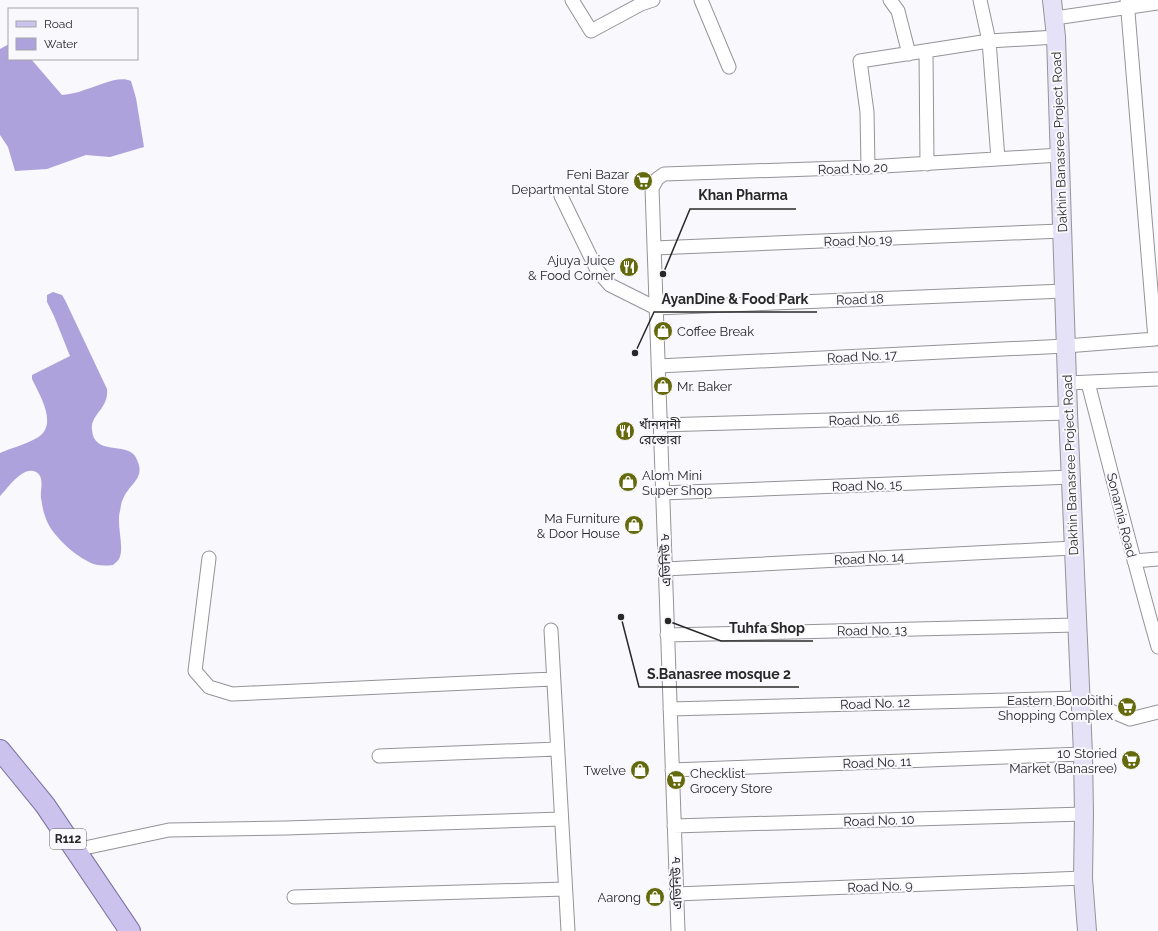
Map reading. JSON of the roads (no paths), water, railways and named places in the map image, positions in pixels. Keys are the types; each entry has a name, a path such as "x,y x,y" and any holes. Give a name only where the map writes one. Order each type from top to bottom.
{"main road":[{"name":"R112","path":"0,750 45,805 130,931"}],"street":[{"path":"572,0 591,31 641,4 653,0"},
{"path":"701,0 729,68"},
{"path":"890,0 898,11 909,54"},
{"path":"980,0 989,41 998,159"},
{"name":"Dakhin Banasree Project Road","path":"1052,0 1056,37 1061,231 1076,625 1083,754 1083,878 1087,931"},
{"path":"1054,18 1127,3 1158,3"},
{"path":"1127,3 1154,280"},
{"path":"868,168 867,112 860,61 989,41 1056,37"},
{"path":"926,51 927,164"},
{"name":"Road No 20","path":"652,188 657,179 664,174 868,168 1060,155"},
{"name":"এভিনিউ ৮","path":"652,188 678,931"},
{"path":"561,196 597,270 604,279 610,285 656,308"},
{"name":"Road No 19","path":"654,248 1061,231"},
{"name":"Road No. 17","path":"658,366 1066,346 1155,339 1154,280"},
{"name":"Road 18","path":"656,308 1064,291"},
{"path":"1067,383 1158,379"},
{"name":"Sonamia Road","path":"1088,383 1158,647"},
{"name":"Road No. 16","path":"660,426 1068,413"},
{"name":"Road No. 15","path":"662,493 1071,477"},
{"name":"Road No. 14","path":"665,569 1073,548"},
{"path":"209,558 195,671 209,687 232,694 554,679"},
{"path":"1134,561 1158,559"},
{"name":"Road No. 13","path":"667,635 1076,625"},
{"path":"551,630 568,931"},
{"path":"1080,698 1130,719 1158,712"},
{"name":"Road No. 12","path":"670,709 1080,698"},
{"path":"379,756 557,750"},
{"name":"Road No. 11","path":"672,770 1083,754"},
{"name":"Road No. 10","path":"674,826 1084,814"},
{"path":"75,850 169,830 294,828 561,819"},
{"name":"Road No. 9","path":"676,894 1083,878"},
{"path":"294,897 565,889"}],"water":[{"path":"8,45 8,60 32,60 62,95 79,92 114,80 120,79 131,81 136,98 144,147 110,157 86,155 47,169 15,171 8,147 0,135 0,49"},
{"path":"53,292 62,295 65,300 107,389 107,396 103,407 92,424 94,438 98,443 104,446 131,452 139,463 139,475 126,493 121,503 119,523 121,554 119,560 113,565 107,566 89,562 69,549 52,530 44,514 41,498 41,480 39,474 36,472 31,471 21,474 0,496 0,453 35,439 42,434 46,427 46,411 32,379 32,375 70,356 47,302 47,295"}],"place":[{"name":"Feni Bazar Departmental Store","path":"643,181"},
{"name":"Ajuya Juice & Food Corner","path":"629,267"},
{"name":"Khan Pharma","path":"663,274"},
{"name":"Coffee Break","path":"663,331"},
{"name":"AyanDine & Food Park","path":"635,353"},
{"name":"Mr. Baker","path":"663,386"},
{"name":"খাঁনদানী রেস্তোরা","path":"625,431"},
{"name":"Alom Mini Super Shop","path":"628,482"},
{"name":"Ma Furniture & Door House","path":"634,525"},
{"name":"S.Banasree mosque 2","path":"621,617"},
{"name":"Tuhfa Shop","path":"668,621"},
{"name":"Eastern Bonobithi Shopping Complex","path":"1127,707"},
{"name":"10 Storied Market (Banasree)","path":"1131,760"},
{"name":"Twelve","path":"640,770"},
{"name":"Checklist Grocery Store","path":"676,780"},
{"name":"Aarong","path":"655,897"}]}
